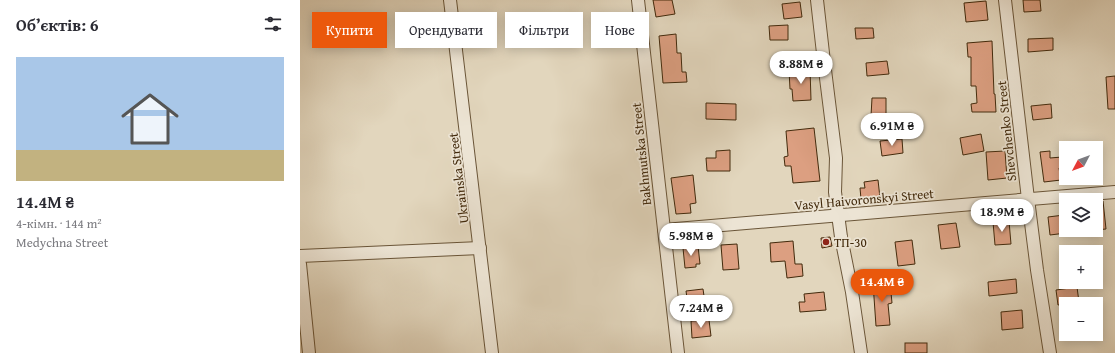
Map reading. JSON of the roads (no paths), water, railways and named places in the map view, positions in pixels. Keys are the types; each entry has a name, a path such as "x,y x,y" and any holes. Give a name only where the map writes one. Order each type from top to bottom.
{"street":[{"name":"Ukrainska Street","path":"450,0 492,353"},
{"name":"Bakhmutska Street","path":"638,0 678,353"},
{"path":"817,0 836,158 835,192 841,237 852,292 861,353"},
{"name":"Shevchenko Street","path":"1005,0 1028,199 1050,353"},
{"name":"Vasyl Haivoronskyi Street","path":"664,230 1115,192"},
{"path":"300,256 480,248"},
{"path":"300,264 310,353"}],"place":[{"name":"ТП-30","path":"826,242"}]}
